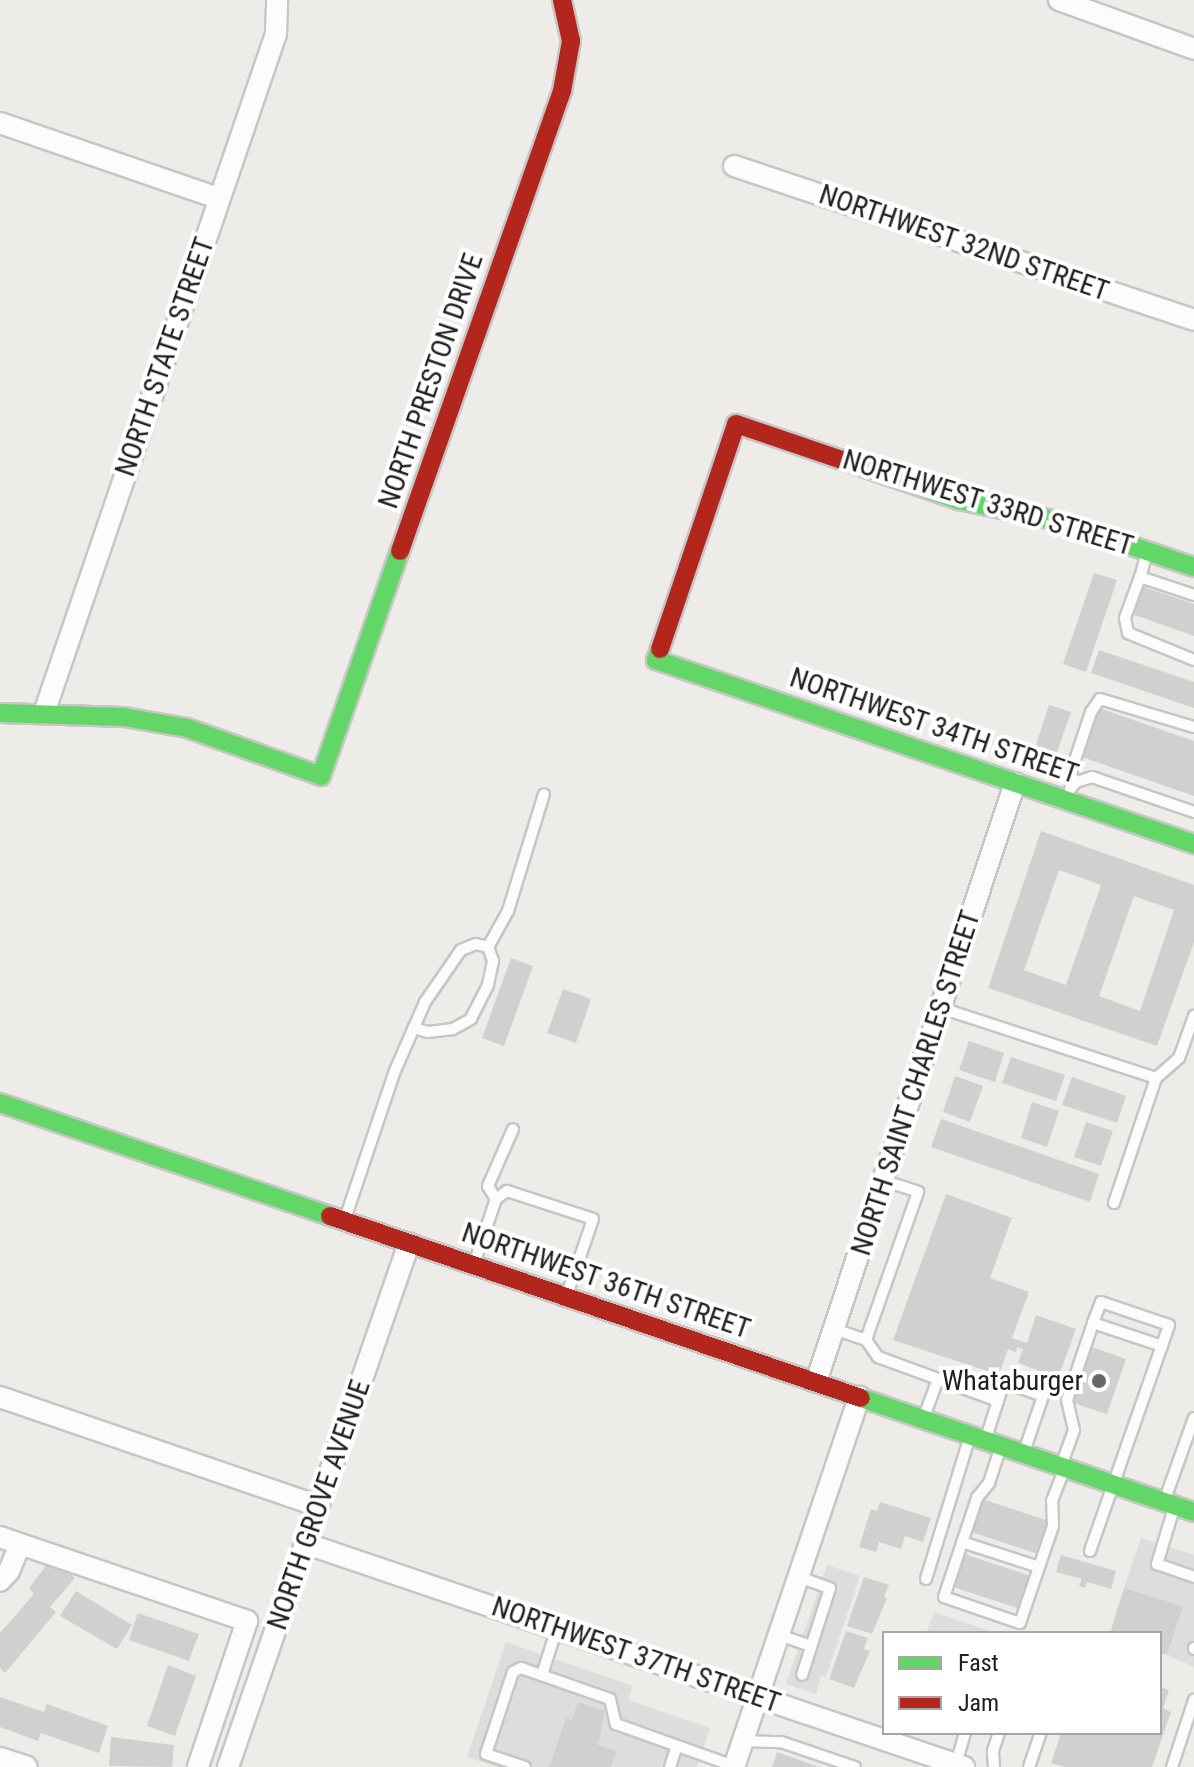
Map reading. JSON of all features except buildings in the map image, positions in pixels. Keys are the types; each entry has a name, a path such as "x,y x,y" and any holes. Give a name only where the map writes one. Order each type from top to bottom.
{"street":[{"name":"NORTH STATE STREET","path":"44,713 276,34 277,0"},
{"name":"NORTH PRESTON DRIVE","path":"44,713 124,717 187,728 321,776 562,91 571,41 562,0"},
{"path":"1059,0 1194,49"},
{"path":"0,123 218,198"},
{"name":"NORTHWEST 32ND STREET","path":"734,166 1194,320"},
{"name":"NORTHWEST 33RD STREET","path":"656,660 736,424 959,500 1058,521 1194,567"},
{"name":"NORTHWEST 34TH STREET","path":"656,660 1015,783 1069,794 1194,844"},
{"path":"0,713 44,713"},
{"name":"NORTH SAINT CHARLES STREET","path":"816,1382 1015,783"},
{"name":"NORTHWEST 36TH STREET","path":"0,1103 1194,1512"},
{"name":"NORTH GROVE AVENUE","path":"228,1767 409,1243"},
{"path":"0,1397 319,1506"},
{"path":"734,1767 859,1397"},
{"path":"0,1537 276,1632"},
{"path":"0,1581 9,1571 20,1544"},
{"name":"NORTHWEST 37TH STREET","path":"307,1544 759,1696 882,1732"},
{"path":"198,1767 247,1621"},
{"name":"NORTHWEST 37TH STREET","path":"911,1740 960,1766"},
{"path":"0,1758 27,1767"}],"lane":[{"path":"1148,551 1125,618 1128,633 1194,660"},
{"path":"1140,577 1194,595"},
{"path":"1069,794 1072,769 1086,726 1095,703 1100,699 1194,727"},
{"path":"1069,794 1076,782 1092,777 1194,812"},
{"path":"414,1028 428,1032 453,1029 471,1019 488,985 493,961 488,947 508,911 544,794"},
{"path":"344,1221 394,1073 425,1002 461,950 476,944 488,947"},
{"path":"941,1008 1156,1078"},
{"path":"1114,1203 1156,1078 1179,1058 1194,1016"},
{"path":"496,1199 488,1186 513,1129"},
{"path":"866,1340 918,1192 885,1181"},
{"path":"473,1265 496,1199 507,1191 593,1219 567,1297"},
{"path":"985,1440 962,1542 944,1597 1020,1623 1053,1526 1052,1501 1074,1430 1067,1400 1101,1302 1169,1325 1090,1551"},
{"path":"1093,1323 1162,1346"},
{"path":"834,1329 866,1340 878,1357 998,1401"},
{"path":"924,1419 938,1379"},
{"path":"926,1579 985,1440 1004,1382 1043,1396 1024,1453"},
{"path":"1194,1418 1157,1564 1194,1577"},
{"path":"962,1542 1039,1567"},
{"path":"799,1577 830,1588 802,1675"},
{"path":"542,1675 557,1628"},
{"path":"779,1635 811,1646"},
{"path":"525,1767 486,1754 513,1672 521,1668 610,1699 616,1724 734,1767"},
{"path":"1172,1767 1194,1700"},
{"path":"960,1766 965,1735"},
{"path":"994,1767 993,1751 998,1735"},
{"path":"1029,1767 1040,1735"},
{"path":"743,1741 781,1742 855,1767"},
{"path":"670,1767 677,1746"}],"shaded area":[{"path":"1141,1538 1194,1555 1194,1667 1167,1655 1183,1606 1124,1588"},
{"path":"827,1565 860,1576 826,1677 821,1676 816,1694 786,1684"},
{"path":"934,1612 990,1631 927,1631"},
{"path":"506,1642 633,1686 628,1700 710,1728 697,1767 497,1767 467,1757"}],"traffic: fast":[{"path":"895,478 959,500 1058,521 1194,567"},
{"path":"0,713 124,717 187,728 321,776 400,551"},
{"path":"660,649 656,660 1194,844"},
{"path":"0,1103 330,1216"},
{"path":"861,1398 1194,1512"}],"traffic: jam":[{"path":"400,551 562,91 571,41 562,0"},
{"path":"660,649 736,424 895,478"},
{"path":"330,1216 861,1398"}],"place":[{"name":"Whataburger","path":"1099,1381"}]}
